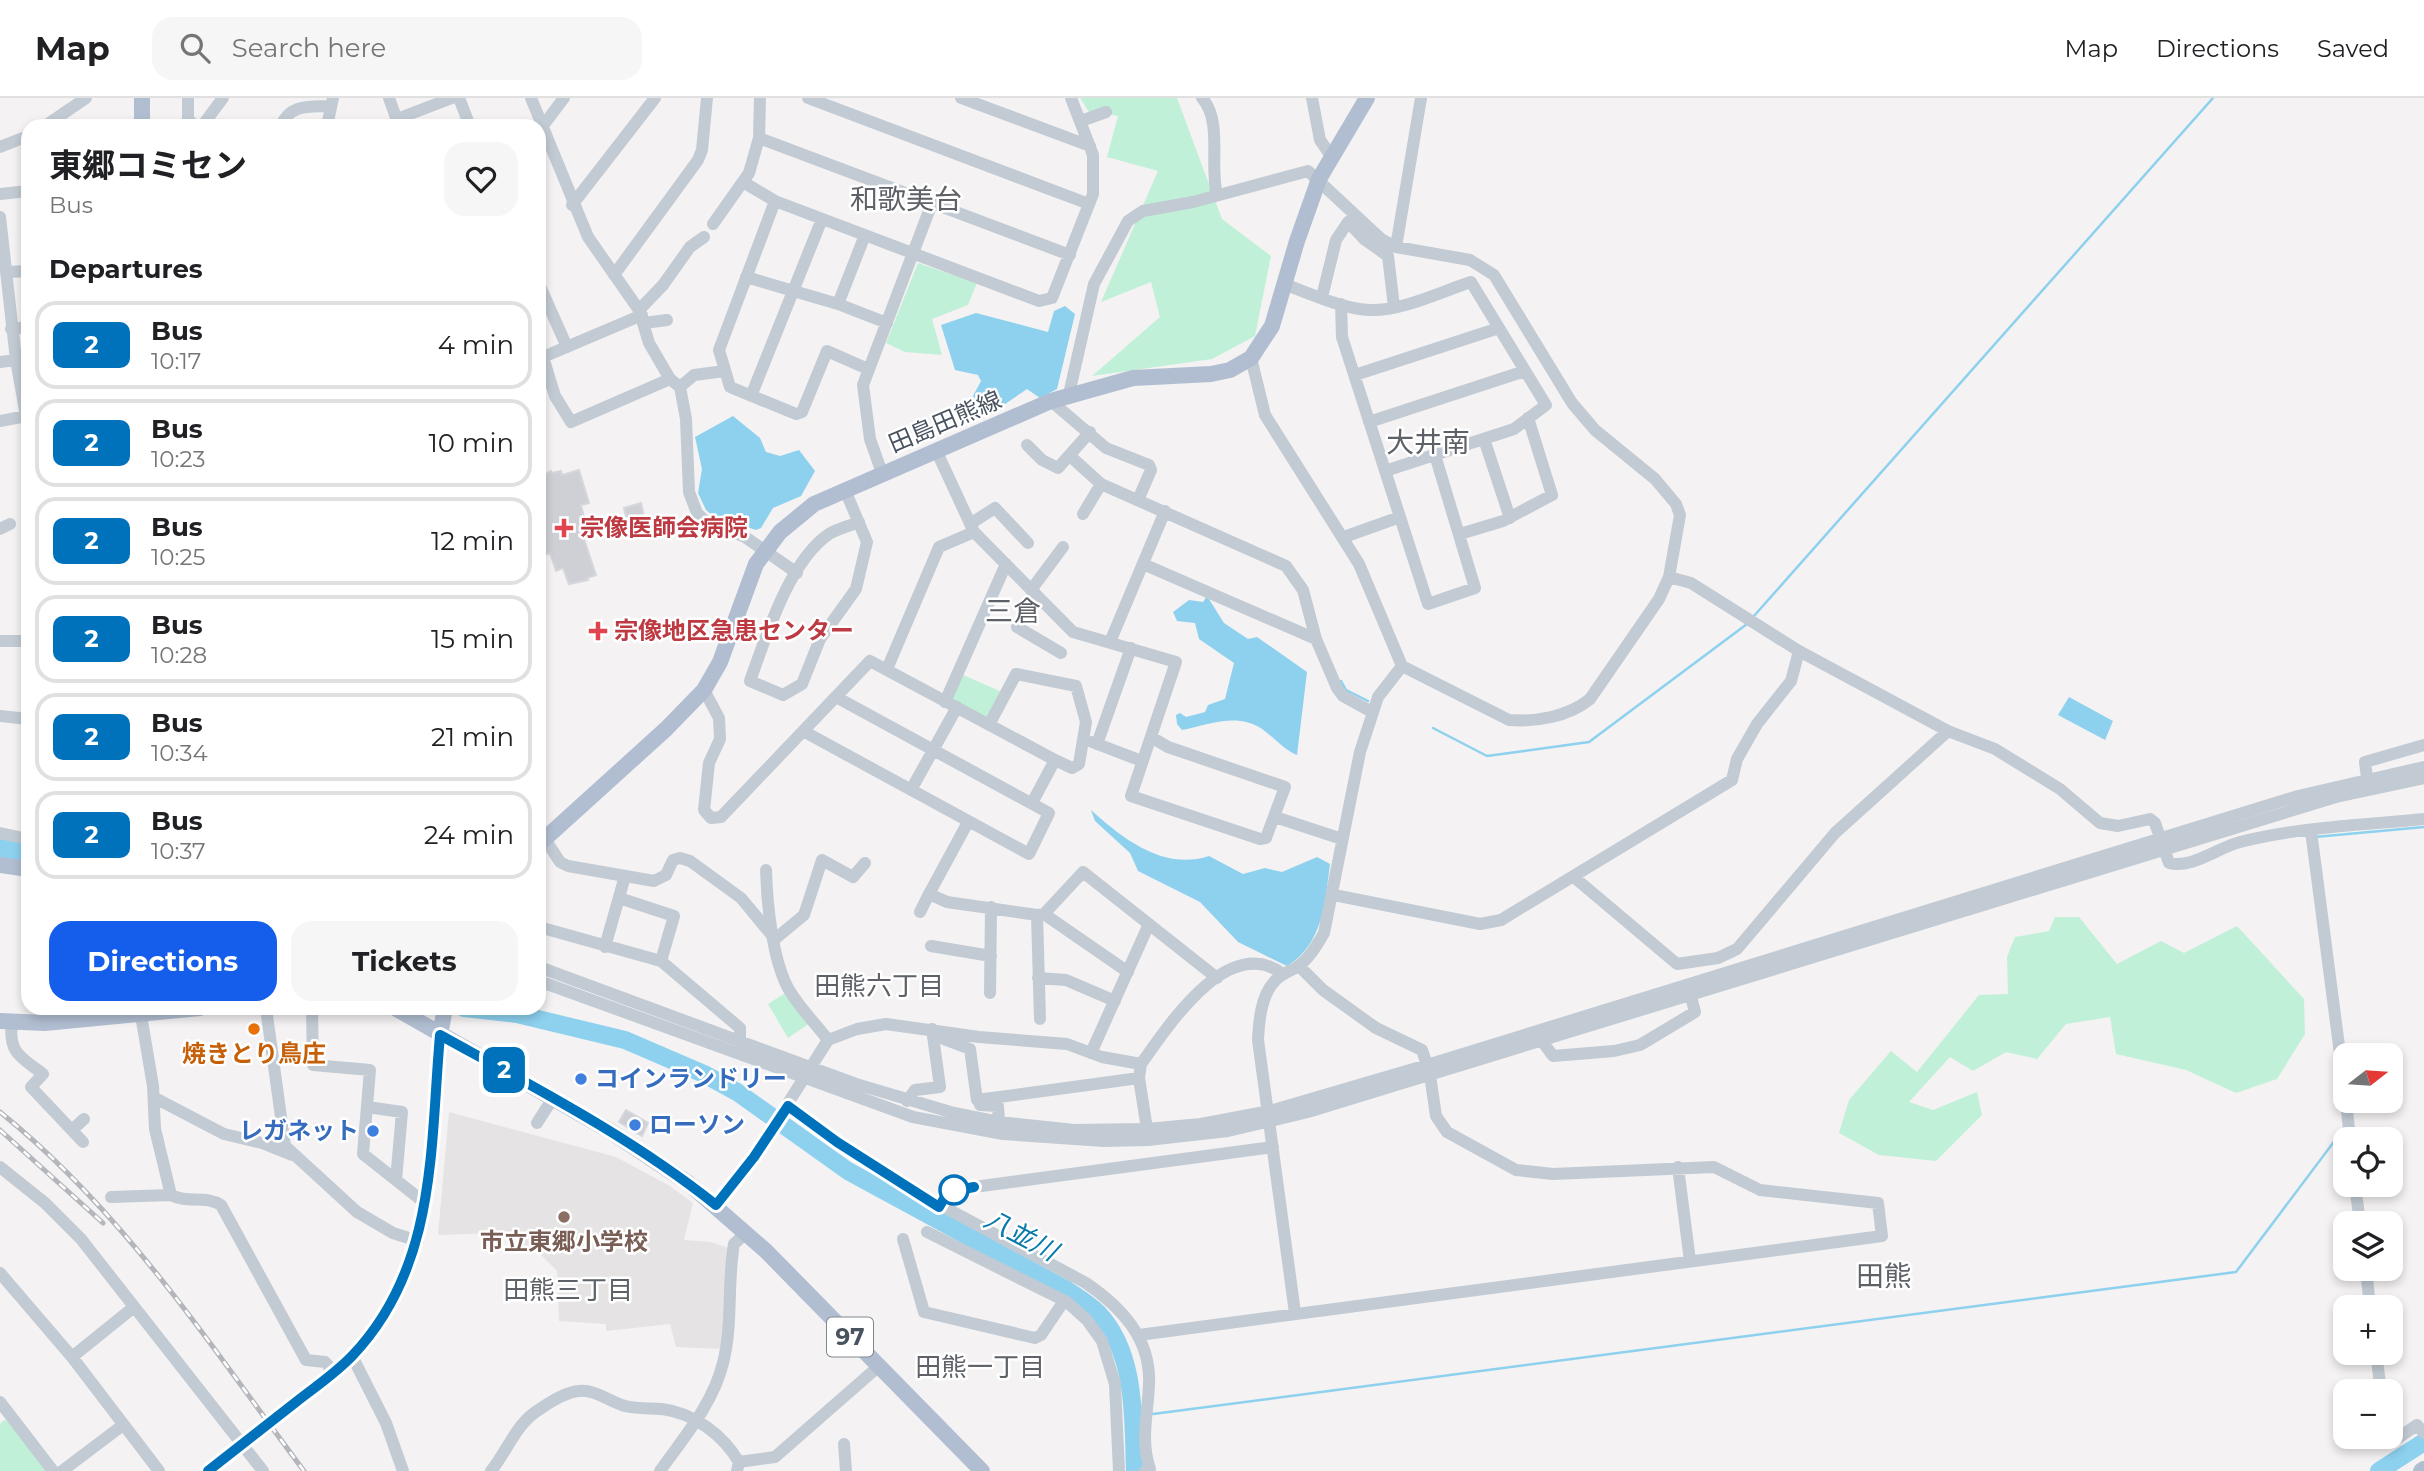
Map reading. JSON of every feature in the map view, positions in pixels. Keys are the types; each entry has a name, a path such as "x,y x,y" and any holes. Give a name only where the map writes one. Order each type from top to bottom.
{"main road":[{"path":"142,98 142,119"},
{"path":"1251,358 1272,326 1319,179 1367,98"},
{"name":"田島田熊線","path":"546,838 675,721 704,690 720,662 747,584 764,551 800,513 882,473 1069,394 1133,378 1211,374 1230,370 1251,358"},
{"path":"0,865 21,868"},
{"path":"6,1022 89,1015"},
{"name":"97","path":"407,1015 660,1162 716,1205 982,1471"},
{"path":"440,1035 444,1015"}],"street":[{"path":"59,119 86,98"},
{"path":"188,98 189,119"},
{"path":"207,119 223,98"},
{"path":"389,98 397,119"},
{"path":"407,119 452,98"},
{"path":"459,98 467,119"},
{"path":"531,98 538,119"},
{"path":"546,122 564,98"},
{"path":"572,205 654,98"},
{"path":"614,275 698,160 702,150 706,98"},
{"path":"713,224 743,182 759,138 760,98"},
{"path":"808,98 1089,204"},
{"path":"961,98 1090,146"},
{"path":"743,182 775,201 1039,301 1052,298 1093,194 1090,146 1071,98"},
{"path":"1202,98 1211,118 1212,178 1217,195"},
{"path":"1312,98 1320,140 1331,156"},
{"path":"1396,247 1421,98"},
{"path":"284,119 296,103 331,102"},
{"path":"1081,121 1106,112"},
{"path":"759,138 1070,255"},
{"path":"0,147 21,139"},
{"path":"546,141 588,237 642,316 649,343 675,383 693,505 705,521 745,537 797,573"},
{"path":"1069,394 1094,284 1123,227 1143,211 1308,171 1381,239 1396,247 1469,260 1494,275 1572,403 1595,430 1655,479 1675,504 1679,514 1669,577 1659,599 1590,699 1581,706 1556,716 1526,721 1509,720 1402,666 1359,564 1265,415 1251,358"},
{"path":"0,194 21,192"},
{"path":"775,201 719,350 730,387 796,414 803,412 827,351 868,369"},
{"path":"882,473 870,439 863,385 932,202"},
{"path":"0,216 1,249 7,272 4,300 21,356"},
{"path":"751,396 795,292 822,219"},
{"path":"1322,297 1336,240 1348,222 1364,239 1388,256 1394,307"},
{"path":"838,304 865,235"},
{"path":"642,316 690,247 704,237"},
{"path":"7,272 21,271"},
{"path":"746,277 838,304 887,323"},
{"path":"1286,285 1340,304 1372,310 1394,307 1471,282 1546,405 1514,429 1385,471"},
{"path":"546,302 567,347"},
{"path":"1340,304 1342,337 1428,604 1475,588 1435,455"},
{"path":"546,356 642,316 667,320"},
{"path":"11,329 21,328"},
{"path":"1355,375 1499,328"},
{"path":"0,362 21,359"},
{"path":"546,367 555,396 571,422 694,374 725,371"},
{"path":"1369,422 1525,371"},
{"path":"1051,401 1106,448 1149,465 1151,470 1138,500"},
{"path":"0,421 21,417"},
{"path":"1460,534 1510,518 1552,495 1528,418"},
{"path":"1027,445 1051,467 1061,467 1090,432"},
{"path":"1484,439 1510,518"},
{"path":"936,450 972,528 1073,632 1176,662 1131,796 1260,839 1266,838 1285,787 1168,747 1151,737"},
{"path":"1070,456 1101,484 1286,566 1303,590 1316,639 1343,696 1372,712"},
{"path":"1083,514 1101,484"},
{"path":"845,490 859,522 867,542 856,589 820,639 802,684 783,695 750,681 782,594 815,546 830,533 859,522"},
{"path":"887,669 939,547 972,528 995,508 1028,543"},
{"path":"1110,642 1164,511"},
{"path":"1344,537 1400,517"},
{"path":"1061,653 1017,627 1033,591 1063,547"},
{"path":"911,790 934,750 1006,564"},
{"path":"1143,564 1316,639"},
{"path":"1669,577 1691,583 1799,651 1948,731 1994,749 2045,779 2100,823 2118,826 2144,818 2155,824 2169,863 2178,865 2245,841 2424,819"},
{"path":"0,641 21,641"},
{"path":"704,690 719,718 720,739 709,763 704,810 711,818 720,817 870,661 1072,768 1079,764 1091,742 1131,648"},
{"path":"1334,895 1480,924 1501,920 1575,878 1732,780 1737,759 1757,724 1791,681 1799,651"},
{"path":"1296,1313 1258,1040 1262,1005 1272,983 1299,966 1324,933 1334,895 1342,839 1360,752 1378,697 1402,666"},
{"path":"990,723 1016,674 1054,680 1076,686 1091,742"},
{"path":"803,731 1029,855 1049,813 836,697"},
{"path":"0,716 21,718"},
{"path":"1682,965 1718,958 1737,949 1835,833 1948,731"},
{"path":"1091,742 1142,761"},
{"path":"2367,778 2365,762 2424,745"},
{"path":"1032,803 1055,760"},
{"path":"1428,1070 1687,983 2160,836 2367,778 2424,767"},
{"path":"546,984 805,1080 913,1117 1003,1134 1093,1141 1270,1116 1428,1070 1542,1041 2336,797 2424,778"},
{"path":"1275,817 1342,839"},
{"path":"920,912 968,822"},
{"path":"2311,831 2339,1043"},
{"path":"0,833 21,838"},
{"path":"546,846 560,862 568,866 654,881 666,875 673,860 681,858 690,861 741,898 775,939"},
{"path":"775,939 804,915 822,860 853,877 865,863"},
{"path":"766,870 767,896 775,939 789,988 828,1040"},
{"path":"1040,1019 1038,978 1041,914 1083,872 1217,978"},
{"path":"605,947 625,876"},
{"path":"1542,1041 1553,1056 1614,1051 1653,1040 1678,1020 1695,1012 1682,965 1575,878"},
{"path":"929,894 947,902 1041,914 1128,972"},
{"path":"619,898 674,916 661,961"},
{"path":"990,993 991,907"},
{"path":"1091,1053 1149,924"},
{"path":"546,929 661,961 740,1028 740,1042"},
{"path":"931,946 991,956"},
{"path":"1150,1164 1139,1078 1140,1064 1197,992 1217,978 1246,962 1256,961 1283,974"},
{"path":"1139,1335 1882,1236 1878,1203 1760,1190 1714,1167 1533,1174 1508,1167 1447,1132 1440,1125 1428,1070 1418,1047 1376,1028 1323,990 1299,966"},
{"path":"546,970 907,1101 999,1122 1147,1135"},
{"path":"1038,978 1066,980 1115,1001"},
{"path":"139,1015 155,1098 155,1129 171,1195"},
{"path":"267,1015 282,1138 292,1155 357,1212 393,1233 418,1241"},
{"path":"312,1015 313,1065 370,1070 363,1154 425,1203"},
{"path":"6,1022 13,1049 43,1074 31,1087 83,1142"},
{"path":"716,1205 787,1108 828,1040 857,1029 886,1024 933,1032 1067,1044 1091,1053 1140,1064"},
{"path":"933,1032 970,1049 978,1105 998,1106 999,1122"},
{"path":"907,1101 915,1090 940,1087 933,1032"},
{"path":"208,1471 352,1356 391,1306 404,1282 418,1241 425,1203 440,1035"},
{"path":"977,1100 1139,1078"},
{"path":"155,1098 224,1135 262,1143 292,1155"},
{"path":"537,1123 552,1098"},
{"path":"367,1107 402,1112 396,1180"},
{"path":"787,1108 939,1207 1086,1283 1112,1301 1139,1335 1149,1381 1144,1431 1150,1469 1145,1471"},
{"path":"72,1130 84,1119"},
{"path":"939,1207 948,1192 959,1189 1273,1147"},
{"path":"0,1167 45,1203 81,1239 244,1443 263,1471"},
{"path":"1678,1167 1690,1261"},
{"path":"111,1197 171,1195 178,1199 211,1199 221,1205 306,1360 325,1362 334,1372"},
{"path":"660,1471 697,1419 716,1386 723,1364 734,1244 746,1233"},
{"path":"927,1233 1064,1301 1087,1320 1102,1341 1115,1384 1119,1471"},
{"path":"903,1240 924,1312 930,1316 970,1320 1035,1338 1041,1335 1064,1301"},
{"path":"0,1273 72,1357 159,1471"},
{"path":"72,1357 134,1307"},
{"path":"352,1356 386,1423 403,1471"},
{"path":"491,1471 510,1448 519,1425 538,1410 579,1391 596,1394 627,1407 665,1409 697,1419 733,1451 738,1467 775,1457 879,1366"},
{"path":"0,1402 4,1417 53,1471"},
{"path":"62,1471 122,1425"},
{"path":"2403,1435 2417,1425 2423,1431"},
{"path":"844,1444 846,1471"}],"shaded area":[{"name":"市立東郷小学校","path":"449,1112 616,1157 670,1186 693,1203 684,1240 711,1242 731,1249 722,1349 676,1347 670,1324 606,1331 606,1324 559,1321 557,1271 535,1249 524,1246 523,1232 438,1235"}],"green space":[{"path":"1080,98 1177,98 1222,219 1271,256 1255,336 1212,359 1092,376 1160,317 1151,282 1101,302 1158,171 1107,157 1118,116 1089,112"},
{"path":"918,263 977,283 968,305 932,319 942,355 905,352 886,343"},
{"path":"961,674 1002,692 989,716 985,718 952,700"},
{"path":"2055,917 2079,917 2117,964 2161,941 2184,953 2237,926 2304,999 2305,1034 2277,1079 2236,1093 2186,1070 2116,1054 2110,1017 2066,1024 2037,1059 2006,1052 1973,1071 1950,1057 1909,1102 1933,1110 1977,1092 1982,1115 1936,1161 1879,1155 1839,1133 1849,1100 1891,1051 1917,1072 1979,995 2008,994 2007,957 2015,937 2049,931"},
{"path":"787,992 810,1023 788,1038 768,1004"},
{"path":"4,1420 9,1421 48,1471 0,1471 0,1424"}],"water":[{"path":"1065,306 1075,314 1057,389 1040,398 1027,389 986,417 973,396 981,381 978,375 955,370 941,325 976,313 1048,332 1054,311"},
{"path":"733,416 760,438 766,452 780,456 799,450 815,471 801,496 773,508 761,528 756,530 713,516 706,510 698,493 702,469 695,437"},
{"path":"1207,596 1224,623 1248,639 1257,637 1307,672 1297,755 1262,729 1243,721 1222,721 1182,730 1177,724 1176,715 1180,713 1186,717 1205,712 1208,705 1225,699 1234,663 1199,639 1195,623 1177,621 1173,612 1189,600 1203,602"},
{"path":"2069,697 2113,721 2105,740 2058,715"},
{"path":"1091,810 1117,832 1160,856 1192,860 1209,856 1243,874 1265,868 1282,872 1317,857 1330,864 1324,908 1308,946 1287,966 1238,942 1200,902 1138,871 1130,853 1095,821"}],"building":[{"name":"宗像医師会病院","path":"579,470 589,503 581,505 586,525 580,527 596,575 587,578 588,580 569,584 563,568 556,571 550,553 546,554 546,474 561,471 562,475"},
{"path":"641,503 645,521 628,525 624,508"},
{"name":"ローソン","path":"626,1110 648,1123 642,1136 619,1122"}],"waterway":[{"path":"1753,617 2213,98"},
{"path":"1433,728 1487,756 1589,742 1747,624"},
{"path":"1341,681 1346,690 1368,701"},
{"path":"2315,837 2424,827"},
{"name":"八並川","path":"0,848 21,852"},
{"name":"八並川","path":"521,1015 625,1040 704,1074 737,1092 848,1171 1083,1301 1098,1313 1111,1329 1120,1348 1133,1409 1135,1471"},
{"path":"1153,1414 2236,1272 2333,1143"},
{"name":"八並川","path":"2379,1471 2424,1442"}],"railway":[{"path":"0,1112 45,1151 125,1236 199,1328 304,1471"},
{"path":"0,1130 103,1223"}],"bus line":[{"name":"2","path":"208,1471 352,1356 373,1332 404,1282 418,1241 425,1203 440,1035 610,1131 660,1162 716,1205 754,1157 788,1106 837,1142 939,1207 948,1192 974,1187"}],"place":[{"name":"宗像医師会病院","path":"564,528"},
{"name":"宗像地区急患センター","path":"598,631"},
{"name":"焼きとり鳥庄","path":"254,1029"},
{"name":"コインランドリー","path":"581,1079"},
{"name":"ローソン","path":"635,1125"},
{"name":"レガネット","path":"373,1131"},
{"name":"市立東郷小学校","path":"564,1217"}],"district":[{"name":"和歌美台","path":"906,199"},
{"name":"大井南","path":"1428,442"},
{"name":"三倉","path":"1013,611"},
{"name":"田熊六丁目","path":"879,986"},
{"name":"田熊","path":"1884,1276"},
{"name":"田熊三丁目","path":"568,1290"},
{"name":"田熊一丁目","path":"980,1367"}]}
